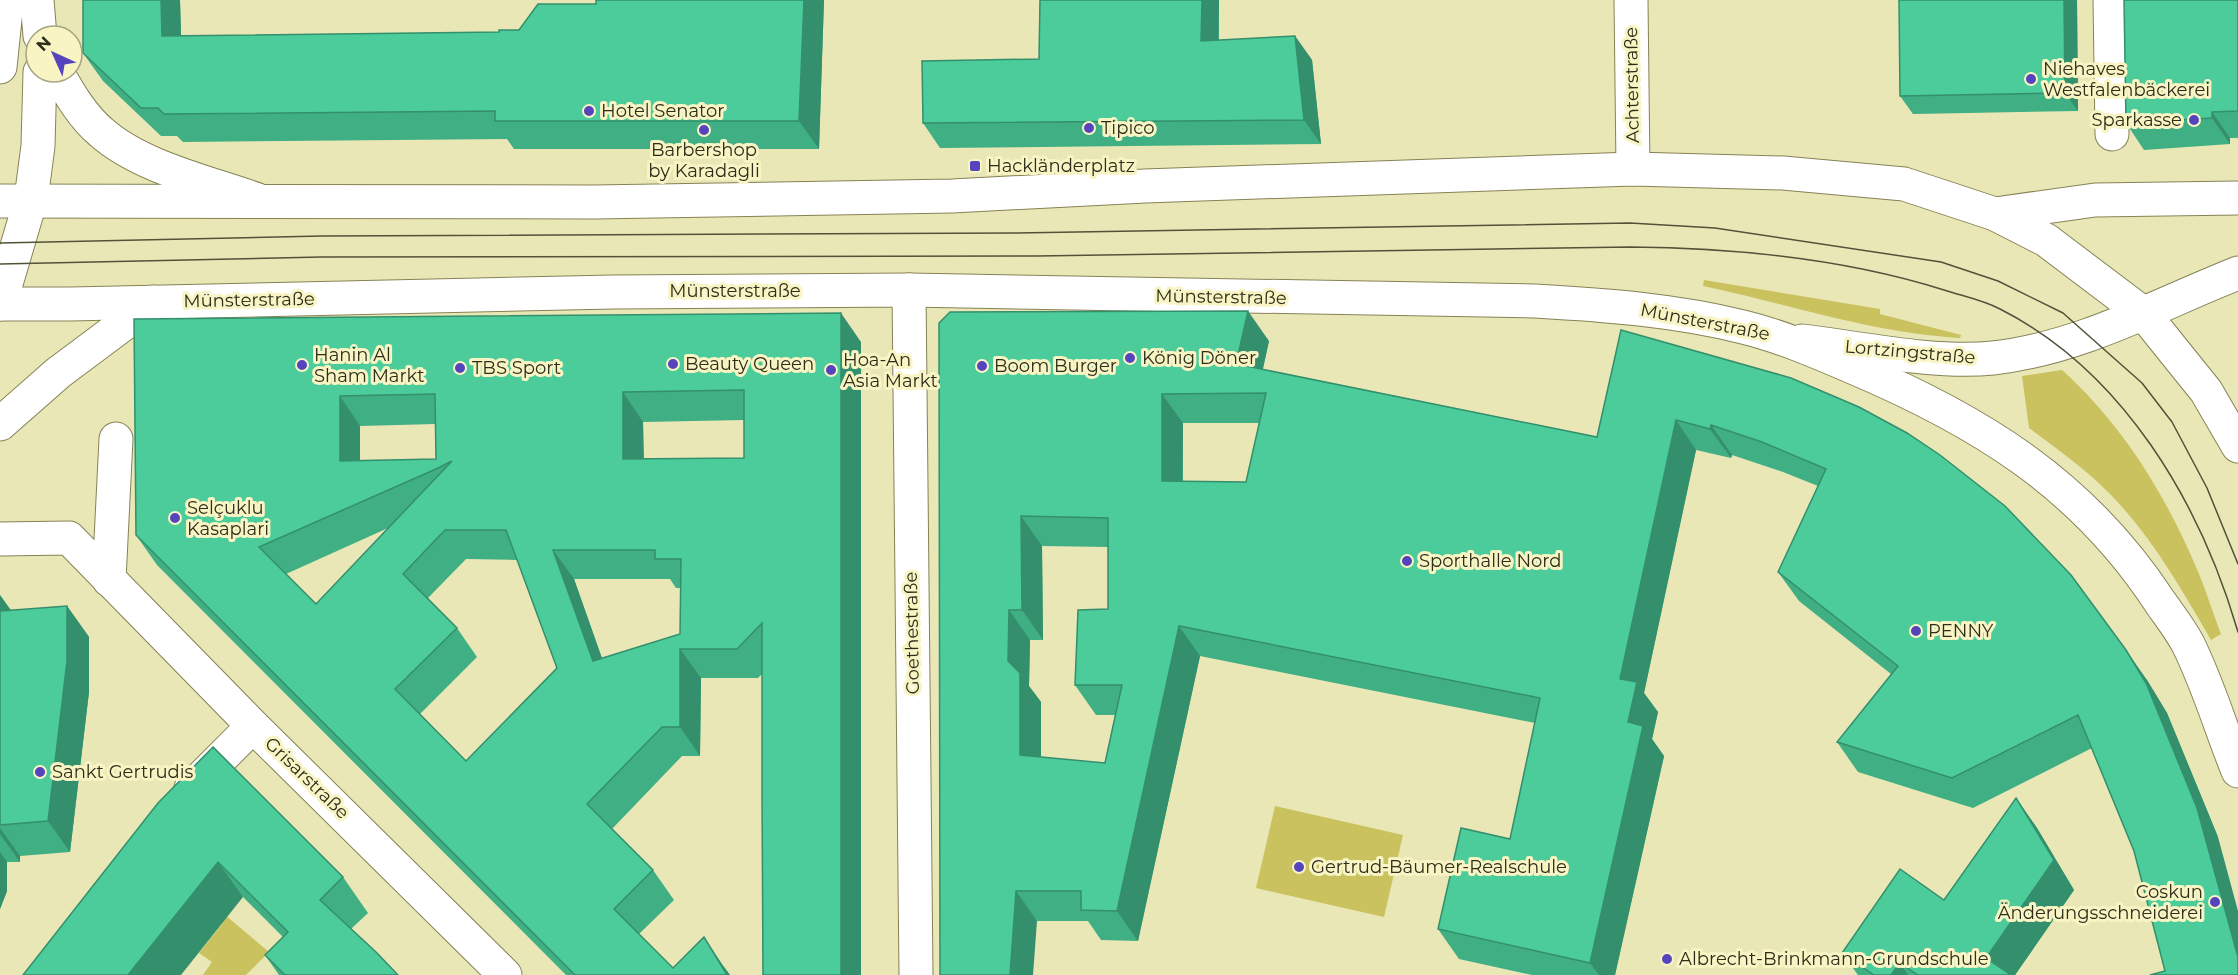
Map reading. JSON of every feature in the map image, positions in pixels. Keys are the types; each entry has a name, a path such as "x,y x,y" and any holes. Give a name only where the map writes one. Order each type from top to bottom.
{"main road":[{"path":"0,67 7,0"},
{"path":"37,0 39,24"},
{"name":"Achterstraße","path":"1631,0 1633,169"},
{"path":"2110,0 2112,134"},
{"name":"Münsterstraße","path":"40,84 38,146 15,200 0,304 613,292 909,290 1535,301 1635,307 1740,326 1782,338 1884,380 1979,429 2029,461 2088,513 2136,566 2187,643 2238,771"},
{"path":"65,84 86,116 102,133 135,156 259,201"},
{"path":"15,200 594,202 952,196 1156,185 1633,169 1783,173 1904,184 1995,214 2046,240 2144,314 2206,391 2238,446"},
{"path":"1995,214 2095,200 2238,198"},
{"name":"Lortzingstraße","path":"1782,338 1927,356 1993,358 2060,345 2144,314 2238,273"},
{"name":"Goethestraße","path":"909,290 916,975"},
{"path":"0,424 58,373 153,302"},
{"path":"109,580 116,439"},
{"path":"0,539 69,538 109,580"},
{"name":"Grisarstraße","path":"109,580 505,975"},
{"path":"168,812 254,726"}],"shaded area":[{"path":"1704,280 1880,309 1880,314 1961,335 1960,338 1927,335 1862,324 1703,286"},
{"path":"2062,370 2105,415 2142,464 2158,490 2202,581 2221,634 2211,640 2166,564 2126,511 2092,477 2029,428 2022,376"},
{"path":"1275,806 1403,835 1384,917 1256,888"},
{"path":"206,899 269,952 246,975 203,975 212,962 199,953 222,924 200,906"}],"building":[{"path":"83,0 161,0 162,36 499,32 499,30 519,30 538,4 596,4 596,0 804,0 799,121 495,121 495,111 164,114 158,108 141,108 84,54"},
{"path":"1040,0 1202,0 1201,41 1295,36 1304,120 923,123 922,61 1039,59"},
{"path":"1899,0 2064,0 2065,93 1900,96"},
{"path":"2124,0 2238,0 2238,111 2212,112 2212,118 2126,123"},
{"path":"1248,311 1236,364 1597,437 1621,330 1791,378 1859,407 1907,433 1940,455 2005,506 2071,575 2126,650 2146,683 2197,808 2238,957 2238,975 2150,975 2165,971 2134,851 2078,715 1952,778 1837,742 1898,666 1778,572 1826,469 1762,442 1711,425 1710,429 1676,420 1620,679 1637,682 1628,722 1643,726 1590,963 1438,929 1461,828 1510,839 1540,698 1179,626 1117,911 1081,910 1081,891 1016,891 1010,975 940,975 939,323 950,312","holes":["1266,393 1246,482 1162,481 1162,394","1021,516 1108,518 1108,609 1078,610 1075,685 1122,685 1105,763 1020,755 1020,673 1008,661 1009,610 1022,610"]},
{"path":"841,313 841,975 763,975 762,623 737,649 680,649 680,727 662,727 587,804 653,870 614,909 673,968 704,937 727,975 575,975 136,535 134,319","holes":["744,390 744,458 623,459 623,392","435,394 436,459 340,461 340,396","452,461 316,604 259,547","445,530 506,530 557,668 466,761 395,689 457,628 403,574","553,550 655,550 655,559 681,559 680,634 593,661"]},
{"name":"Sankt Gertrudis","path":"67,606 67,661 48,821 0,825 0,611"},
{"path":"213,747 343,877 320,900 398,975 285,975 265,955 288,932 218,862 128,975 23,975 158,803"},
{"path":"2016,798 2054,860 1986,958 2011,975 1918,975 1900,963 1891,975 1874,975 1842,953 1900,869 1944,900"}],"tram line":[{"path":"0,243 322,236 1016,233 1630,223 1715,228 1941,262 1998,281 2063,313 2142,383 2172,422 2207,488 2238,564"},
{"path":"0,264 321,257 1037,256 1631,247 1750,253 1828,263 1906,279 1993,306 2044,335 2084,367 2119,404 2151,445 2178,489 2202,535 2222,583 2238,632"}],"place":[{"name":"Niehaves Westfalenbäckerei","path":"2031,79"},
{"name":"Hotel Senator","path":"589,111"},
{"name":"Sparkasse","path":"2194,120"},
{"name":"Tipico","path":"1089,128"},
{"name":"Barbershop by Karadagli","path":"704,130"},
{"name":"Hackländerplatz","path":"975,166"},
{"name":"König Döner","path":"1130,358"},
{"name":"Beauty Queen","path":"673,364"},
{"name":"Hanin Al Sham Markt","path":"302,365"},
{"name":"Boom Burger","path":"982,366"},
{"name":"TBS Sport","path":"460,368"},
{"name":"Hoa-An Asia Markt","path":"831,370"},
{"name":"Selçuklu Kasaplari","path":"175,518"},
{"name":"Sporthalle Nord","path":"1407,561"},
{"name":"PENNY","path":"1916,631"},
{"name":"Sankt Gertrudis","path":"40,772"},
{"name":"Gertrud-Bäumer-Realschule","path":"1299,867"},
{"name":"Coskun Änderungsschneiderei","path":"2215,902"},
{"name":"Albrecht-Brinkmann-Grundschule","path":"1667,959"}]}
